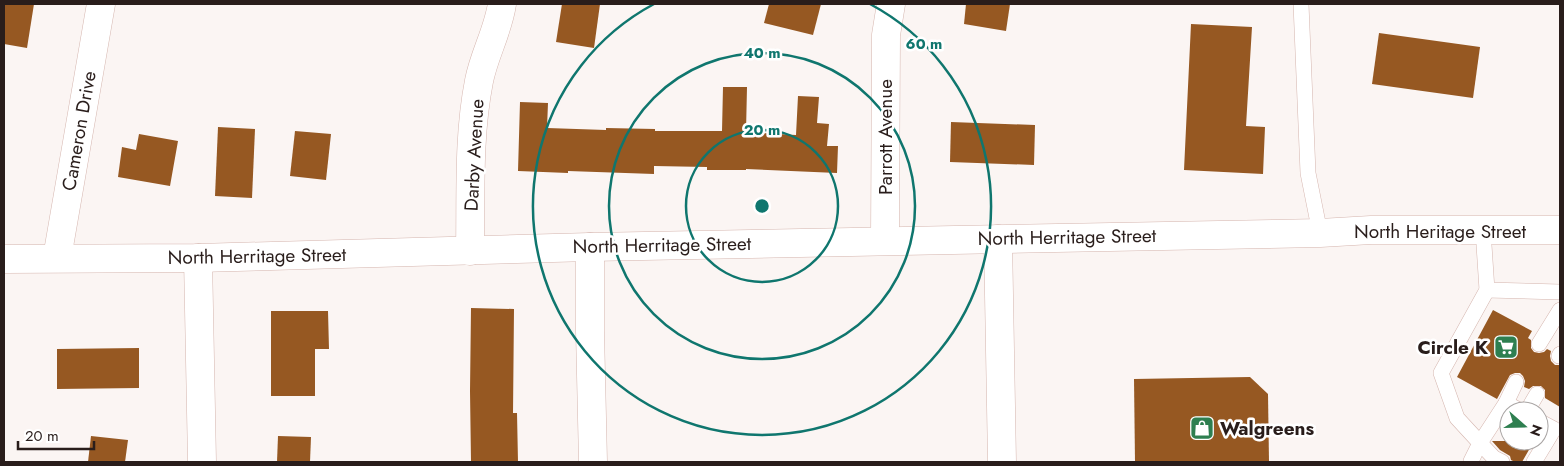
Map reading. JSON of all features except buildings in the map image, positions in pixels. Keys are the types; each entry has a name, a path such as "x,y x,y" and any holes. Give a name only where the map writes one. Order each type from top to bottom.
{"street":[{"name":"Cameron Drive","path":"57,258 101,4"},
{"name":"Darby Avenue","path":"470,251 473,115 479,78 500,18 502,4"},
{"name":"Parrott Avenue","path":"885,240 886,35 891,4"},
{"name":"North Heritage Street","path":"1320,232 1371,230 1560,230"},
{"name":"North Herritage Street","path":"4,259 198,258 885,240 1320,232"},
{"path":"998,239 1002,462"},
{"path":"590,247 593,462"},
{"path":"198,258 202,462"}],"lane":[{"path":"1302,4 1308,173 1320,232"},
{"path":"1483,230 1487,290 1441,373 1457,418 1494,458 1502,462"},
{"path":"1487,290 1560,292"},
{"path":"1539,344 1560,310"},
{"path":"1507,401 1516,382"},
{"path":"1533,401 1537,394"},
{"path":"1471,462 1480,443 1499,414"},
{"path":"1534,462 1558,427"}],"place":[{"name":"Circle K","path":"1506,347"},
{"name":"Walgreens","path":"1202,428"}]}
